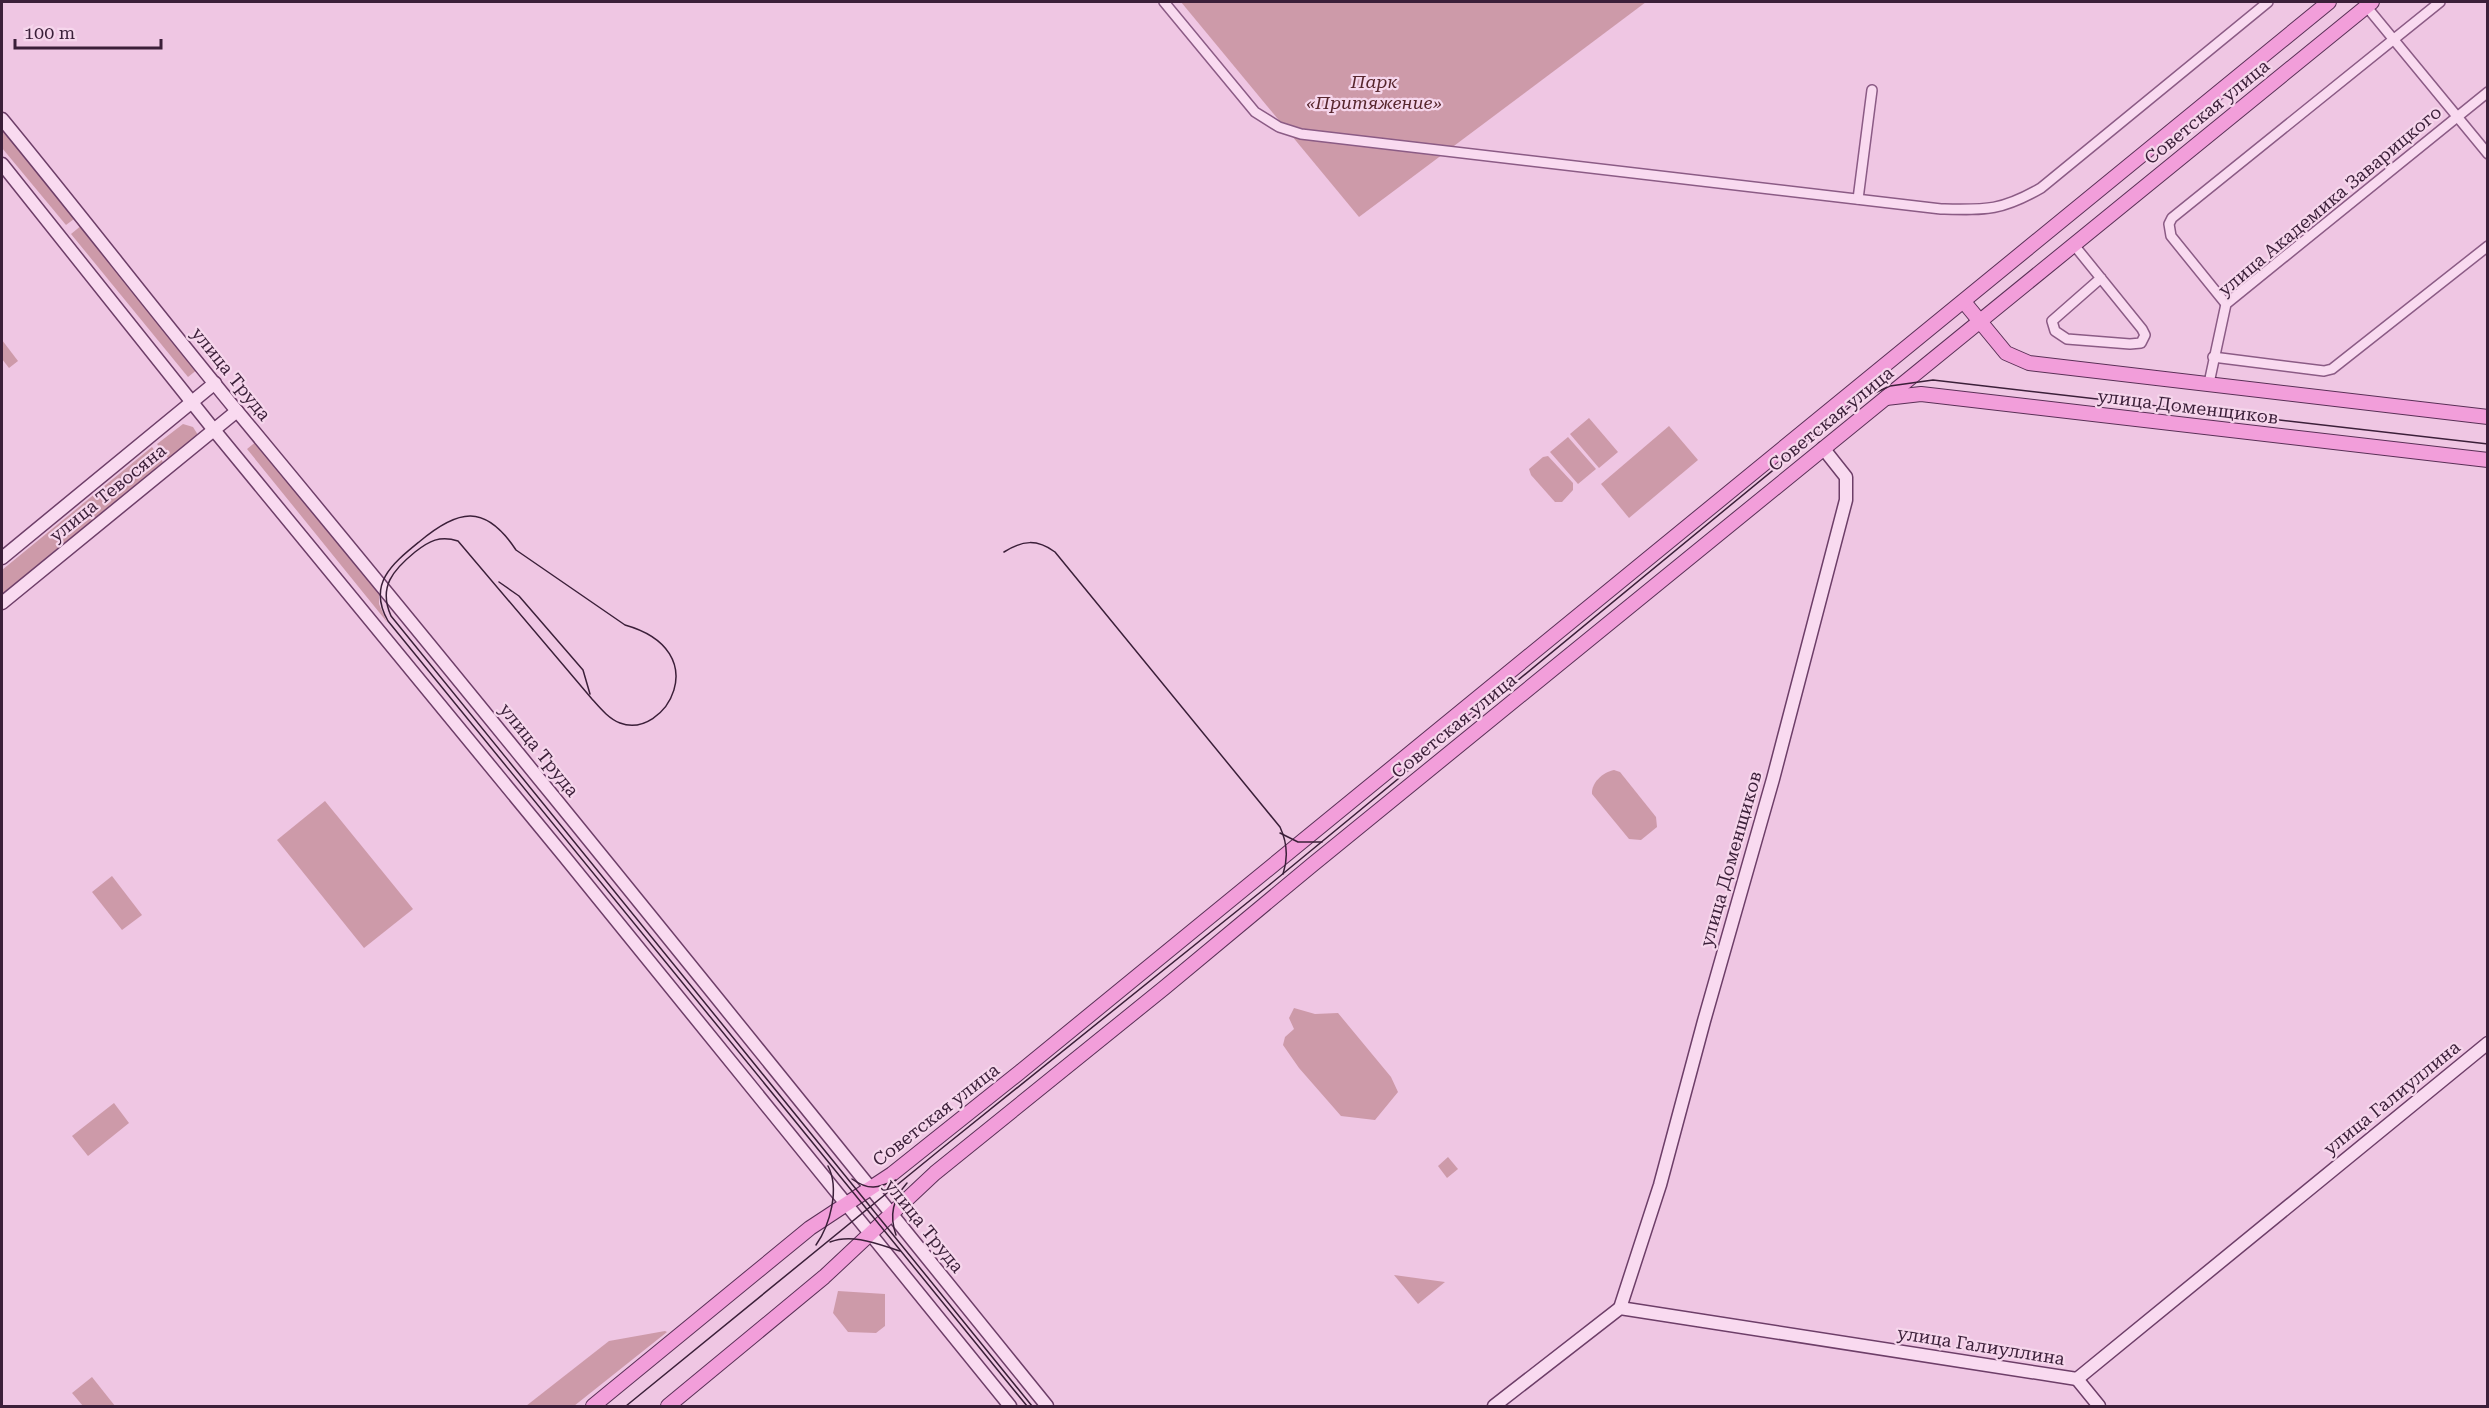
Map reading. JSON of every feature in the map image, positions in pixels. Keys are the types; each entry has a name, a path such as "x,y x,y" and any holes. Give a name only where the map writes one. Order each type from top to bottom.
{"main road":[{"name":"Советская улица","path":"593,1407 794,1241 871,1189 1020,1072 2330,2"},
{"name":"Советская улица","path":"668,1407 824,1277 935,1173 2369,4"},
{"name":"улица Труда","path":"2,119 1047,1407"},
{"path":"2,164 191,403 526,810 1010,1407"},
{"name":"улица Доменщиков","path":"1964,302 2006,354 2028,363 2487,417"},
{"name":"улица Тевосяна","path":"2,558 215,383"},
{"name":"улица Доменщиков","path":"1884,399 1921,394 2487,460"},
{"name":"улица Тевосяна","path":"2,603 237,411"},
{"name":"улица Доменщиков","path":"1620,1308 1660,1185 1773,779 1846,500 1846,477 1807,429"},
{"path":"1296,846 1312,865"},
{"name":"улица Галиуллина","path":"1620,1308 2077,1379 2487,1043"},
{"path":"1494,1407 1620,1308"},
{"path":"2077,1379 2099,1407"}],"street":[{"path":"1164,2 1255,112 1279,127 1301,134 1941,209 1986,210 2014,203 2041,188 2268,2"},
{"path":"2226,304 2170,236 2169,224 2172,218 2440,2"},
{"path":"2369,4 2394,40 2487,154"},
{"path":"1858,199 1872,90"},
{"name":"улица Академика Заварицкого","path":"2210,383 2213,357 2226,304 2487,93"},
{"path":"2074,245 2101,278 2142,329 2145,335 2141,343 2067,339 2055,331 2052,321 2101,278"},
{"path":"2213,357 2332,369 2487,246"}],"green space":[{"name":"Парк «Притяжение»","path":"1181,2 1646,2 1359,217"},
{"path":"2,128 73,216 74,219 66,225 2,148"},
{"path":"82,225 198,369 188,377 71,234"},
{"path":"2,340 18,361 9,368 2,359"},
{"path":"1589,418 1618,452 1599,468 1570,434"},
{"path":"183,424 193,427 198,435 172,463 157,444"},
{"path":"1669,426 1698,460 1629,518 1601,484"},
{"path":"1568,437 1596,469 1578,484 1550,452"},
{"path":"257,441 379,591 379,604 387,622 247,449"},
{"path":"152,447 163,462 2,594 2,570"},
{"path":"1548,456 1573,483 1573,490 1562,502 1555,502 1531,475 1529,469 1543,457"},
{"path":"1614,770 1620,772 1656,817 1657,827 1641,840 1629,839 1592,794 1593,786 1598,779"},
{"path":"325,801 413,909 364,948 277,840"},
{"path":"112,876 142,915 122,930 92,892"},
{"path":"1294,1008 1315,1014 1338,1013 1391,1077 1398,1092 1375,1120 1341,1116 1299,1068 1283,1045 1285,1037 1294,1029 1289,1018"},
{"path":"114,1103 129,1123 88,1156 72,1136"},
{"path":"1448,1157 1458,1169 1447,1178 1438,1166"},
{"path":"1394,1275 1445,1282 1418,1304"},
{"path":"838,1291 885,1294 885,1326 876,1333 848,1332 833,1313"},
{"path":"667,1332 574,1406 526,1406 609,1341"},
{"path":"92,1377 115,1406 83,1406 72,1393"}],"tram line":[{"path":"626,1406 1268,886 1857,401 1890,386 1933,380 2488,444"},
{"path":"1027,1406 388,621 382,608 381,586 400,558 433,531 459,518 470,516 482,518 505,535 516,550 625,625 653,637 669,654 676,672 674,690 666,706 653,719 637,725 620,723 608,716 595,702 458,541 440,539 425,545 400,566 387,588 387,606 391,616 1032,1406"},
{"path":"1004,552 1024,543 1036,543 1055,552 1280,827 1286,850 1283,874"},
{"path":"499,582 519,596 583,670 590,694"},
{"path":"1280,833 1298,842 1322,842"},
{"path":"816,1245 832,1207 833,1185 828,1166"},
{"path":"852,1179 869,1187 884,1185 896,1180"},
{"path":"896,1235 893,1221 894,1208 898,1195 907,1183"},
{"path":"830,1242 856,1239 900,1251"}]}
